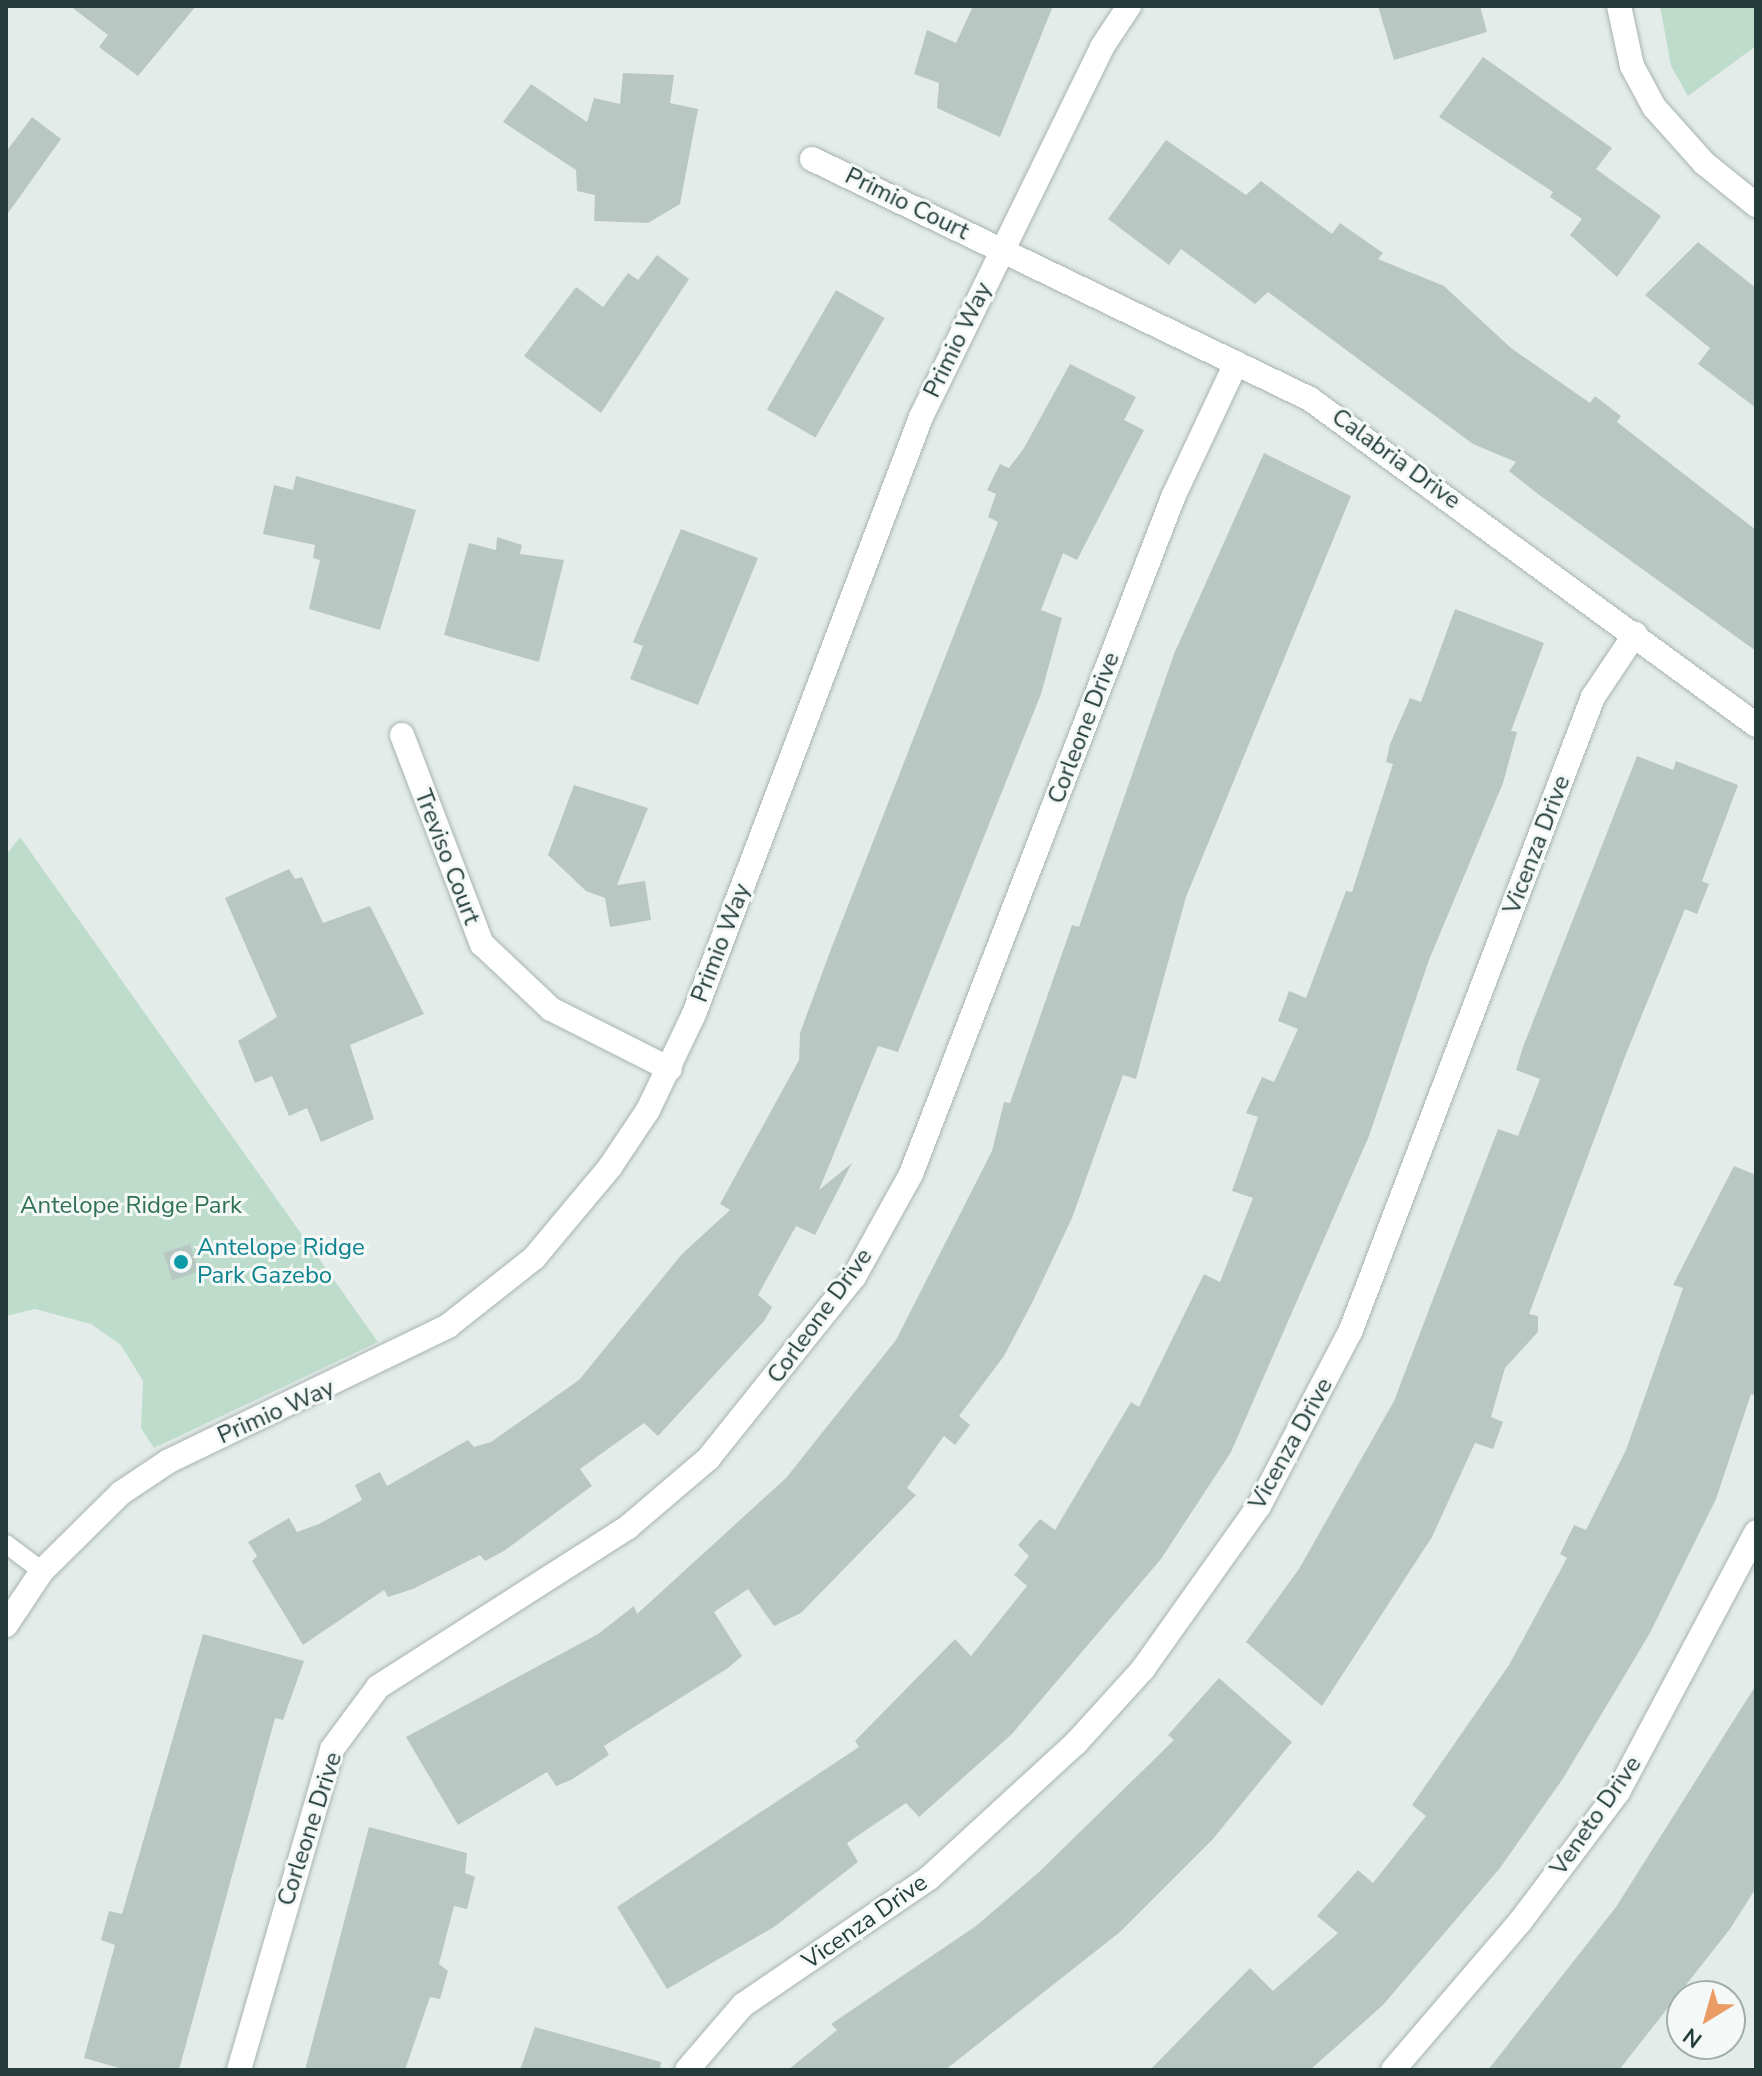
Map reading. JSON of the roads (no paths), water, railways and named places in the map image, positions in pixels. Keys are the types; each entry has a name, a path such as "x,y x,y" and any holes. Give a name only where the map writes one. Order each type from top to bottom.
{"street":[{"name":"Primio Way","path":"6,1625 42,1571 142,1478 386,1362 502,1287 584,1203 670,1069 921,417 1002,250 1129,6"},
{"path":"1619,6 1632,66 1654,107 1704,163 1756,205"},
{"name":"Primio Court","path":"812,159 1002,250"},
{"name":"Calabria Drive","path":"1002,250 1236,363 1349,423 1756,725"},
{"name":"Corleone Drive","path":"239,2070 332,1749 378,1687 628,1527 708,1459 854,1277 911,1174 1174,495 1236,363"},
{"name":"Vicenza Drive","path":"687,2070 743,2005 849,1937 1005,1813 1143,1669 1251,1518 1351,1330 1593,697 1635,634"},
{"name":"Treviso Court","path":"402,735 482,944 551,1009 670,1069"},
{"name":"Veneto Drive","path":"1393,2070 1520,1922 1618,1792 1756,1532"}],"lane":[{"path":"6,1544 42,1571"}],"place":[{"name":"Antelope Ridge Park Gazebo","path":"181,1262"}],"park label":[{"name":"Antelope Ridge Park","path":"131,1206"}]}
